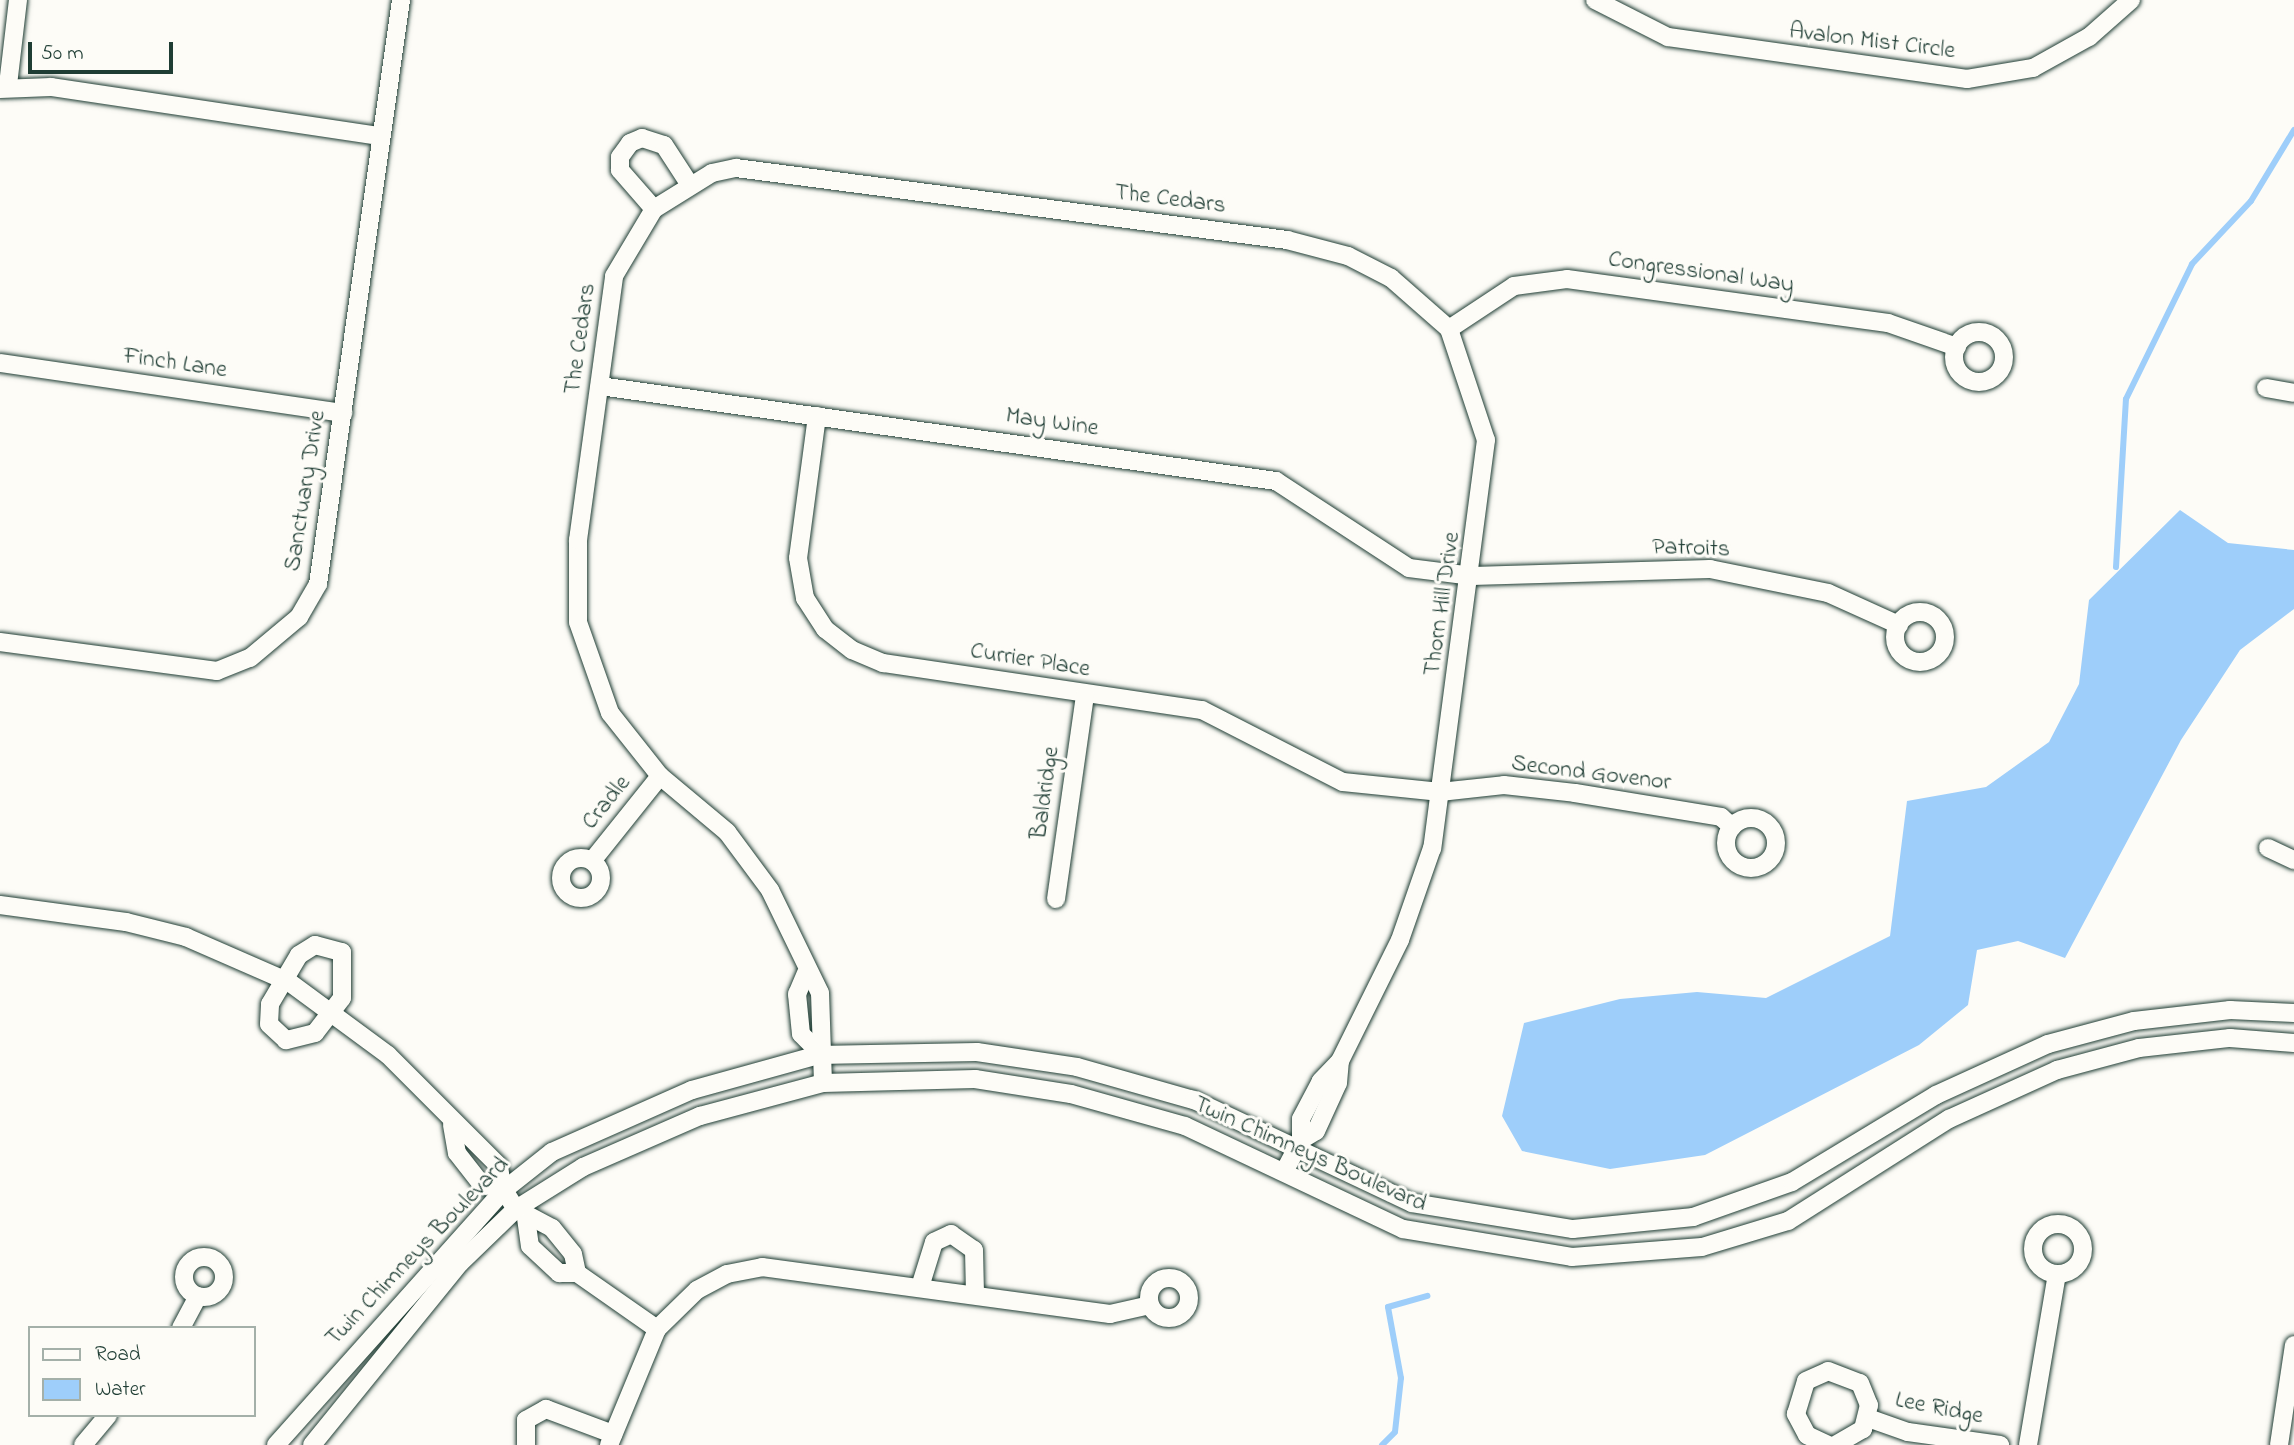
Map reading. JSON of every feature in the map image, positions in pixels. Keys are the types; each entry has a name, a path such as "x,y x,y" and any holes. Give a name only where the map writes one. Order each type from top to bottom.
{"street":[{"path":"18,0 4,87 379,136"},
{"name":"Sanctuary Drive","path":"0,642 217,671 259,652 299,617 318,584 379,136 401,0"},
{"name":"Avalon Mist Circle","path":"1595,0 1668,37 1967,79 2033,68 2089,37 2131,0"},
{"path":"654,209 620,170 620,157 630,143 642,138 664,145 690,185"},
{"name":"The Cedars","path":"823,1083 818,1053 825,1032 820,993 806,973 770,890 727,832 660,776 610,713 578,622 578,540 614,276 654,209 690,185 736,168 1287,240 1348,256 1391,278 1449,329"},
{"name":"Congressional Way","path":"1449,329 1514,286 1567,279 1888,323 1956,347"},
{"name":"Thorn Hill Drive","path":"1286,1168 1300,1142 1317,1131 1338,1083 1340,1060 1417,898 1440,792 1472,576 1486,440 1449,329"},
{"name":"Finch Lane","path":"0,363 343,413"},
{"name":"May Wine","path":"600,386 1276,481 1409,568 1472,576"},
{"path":"2266,388 2294,393"},
{"name":"Currier Place","path":"817,416 798,558 805,598 825,629 884,663 1085,695 1202,710 1342,782 1440,792"},
{"name":"Patroits","path":"1472,576 1710,569 1828,593 1899,625"},
{"name":"Baldridge","path":"1056,899 1085,695"},
{"name":"Cradle","path":"592,861 660,776"},
{"name":"Second Govenor","path":"1440,792 1504,785 1575,793 1721,817 1732,827"},
{"path":"2268,848 2294,860"},
{"path":"0,905 126,922 186,937 285,980 333,1011 388,1055 452,1125 499,1166 503,1188 521,1214 530,1246 559,1273 577,1273 657,1329"},
{"path":"315,945 335,946 346,961 347,977 333,1011 315,1033 296,1042 277,1036 270,1004 285,980 299,955 315,945"},
{"name":"Twin Chimneys Boulevard","path":"276,1445 503,1188 596,1128 692,1090 818,1053 977,1052 1077,1067 1195,1100 1300,1142 1412,1203 1503,1221 1573,1229 1693,1217 1792,1182 1936,1095 2048,1044 2134,1021 2230,1010 2294,1013"},
{"name":"Twin Chimneys Boulevard","path":"312,1445 460,1263 583,1167 701,1116 823,1083 975,1079 1071,1094 1185,1126 1286,1168 1403,1229 1498,1248 1572,1257 1702,1247 1788,1221 1949,1119 2057,1070 2139,1048 2230,1038 2294,1043"},
{"path":"452,1125 457,1153 482,1185 503,1188"},
{"path":"521,1214 552,1228 573,1254 577,1273"},
{"path":"920,1287 934,1242 951,1234 974,1250 975,1295"},
{"path":"527,1445 526,1420 546,1409 611,1439 657,1329 697,1290 727,1274 762,1267 1110,1314 1150,1305"},
{"path":"2028,1445 2057,1275"},
{"path":"182,1326 198,1296"},
{"path":"2279,1445 2294,1345"},
{"name":"Lee Ridge","path":"1828,1445 1807,1436 1796,1414 1800,1391 1816,1375 1839,1371 1860,1383 1868,1418 1854,1438 1835,1445"},
{"path":"83,1445 106,1417"},
{"name":"Lee Ridge","path":"1868,1418 1908,1432 2000,1445"}],"water":[{"path":"2180,510 2228,543 2294,550 2294,609 2240,650 2181,740 2065,958 2018,941 1977,950 1968,1005 1919,1045 1705,1155 1610,1169 1522,1151 1502,1116 1524,1023 1620,999 1697,992 1766,998 1890,936 1907,801 1986,787 2049,742 2079,684 2089,600"}],"waterway":[{"path":"2116,567 2126,399 2192,264 2251,201 2294,130"},
{"path":"1382,1445 1395,1432 1401,1378 1388,1307 1427,1296"}]}
